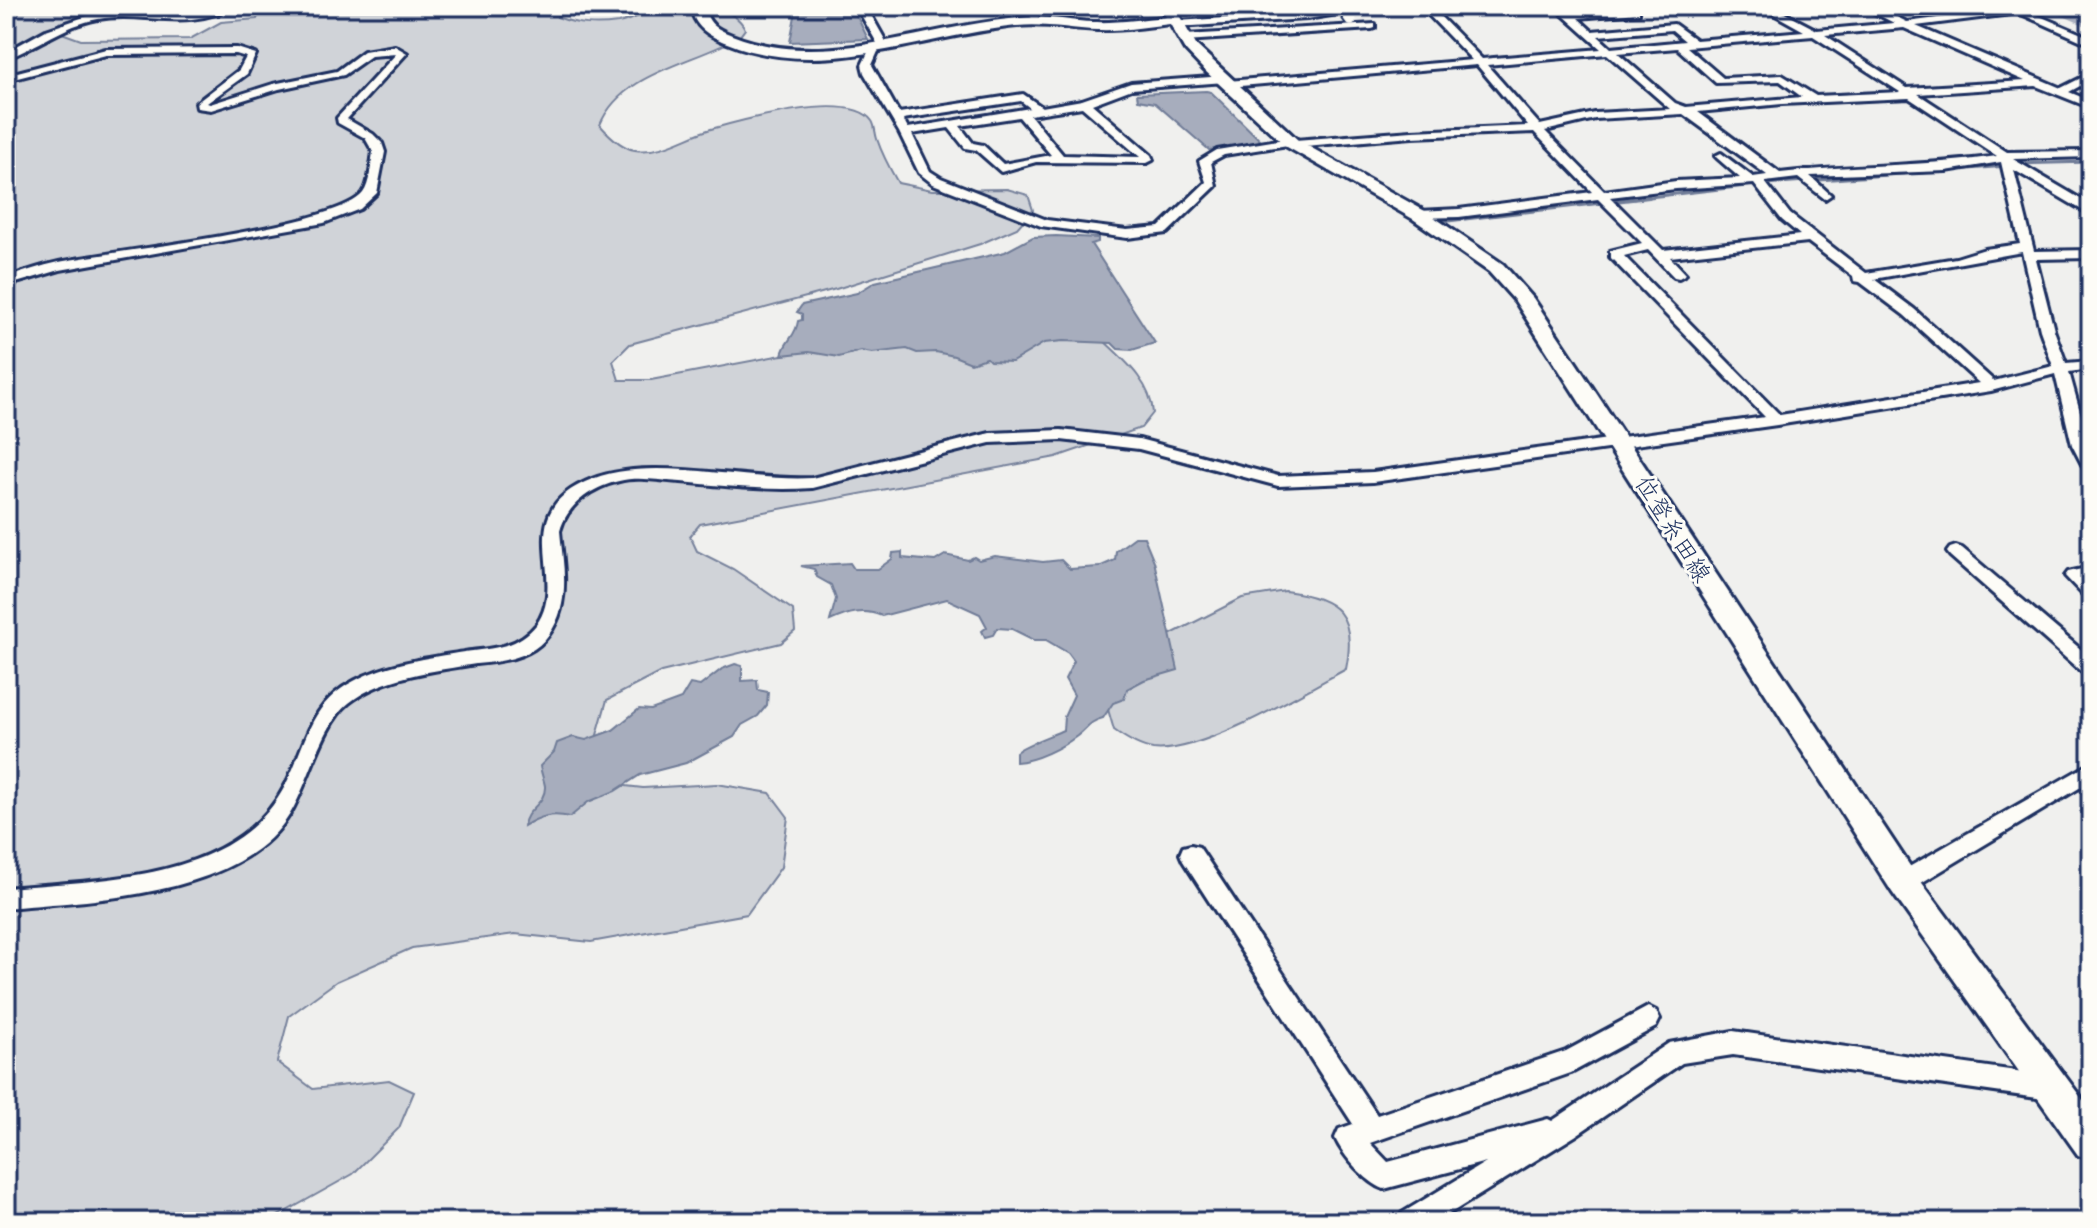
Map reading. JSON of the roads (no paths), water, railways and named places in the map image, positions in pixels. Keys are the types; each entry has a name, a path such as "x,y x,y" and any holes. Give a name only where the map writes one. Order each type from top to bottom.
{"main road":[{"path":"698,6 696,10 708,29 747,45 804,52 879,46 1010,23 1038,21 1102,26 1176,22"},
{"name":"位登糸田線","path":"1176,22 1208,66 1292,142 1419,215 1496,268 1523,298 1903,882 2091,1142"}],"street":[{"path":"6,56 49,32 93,17 115,14 177,19 229,6"},
{"path":"861,6 879,46 867,65 869,73 905,132 925,173 937,181 1045,223 1127,234 1163,230 1172,223 1212,183 1205,161 1221,152 1292,142 1537,129 1595,116 2039,84"},
{"path":"1029,6 1038,21"},
{"path":"1210,6 1221,22"},
{"path":"1234,6 1245,20"},
{"path":"1341,6 1356,27"},
{"path":"1176,22 1221,22 1381,6"},
{"path":"1425,6 1479,61 1537,129 1679,274"},
{"path":"1558,6 1671,105 1693,114 1777,177"},
{"path":"1764,6 1814,32 2005,158 2091,210"},
{"path":"1866,6 2091,105"},
{"path":"2005,6 2026,12 2091,42"},
{"path":"905,132 1084,103 1131,86 1226,82 1904,25 2026,12 2051,6"},
{"path":"1570,16 1636,11"},
{"path":"1176,22 1372,26"},
{"path":"1591,34 1674,27 1692,42"},
{"path":"1677,43 1720,81 1782,78 1814,100"},
{"path":"6,78 117,51 237,51 252,56 243,72 201,103 201,106 211,107 277,86 340,73 368,53 395,49 402,53 342,118 342,121 369,136 379,152 371,193 356,206 324,219 58,266 6,282"},
{"path":"2060,93 2091,76"},
{"path":"895,117 1023,97 1039,110"},
{"path":"952,124 969,146 979,147 1001,168 1036,159 1147,160 1084,103"},
{"path":"1022,113 1060,158"},
{"path":"1419,215 1605,196 1676,185 1754,181 1800,174 1962,166 2005,158 2091,154"},
{"path":"1721,156 1754,181 1786,217 1859,278 1909,312 1991,386"},
{"path":"2005,158 2047,330 2061,368 2080,445 2091,466"},
{"path":"1800,174 1825,195"},
{"path":"1777,420 1615,254 1811,238"},
{"path":"1859,278 2029,251 2091,254"},
{"path":"6,898 112,887 155,879 193,869 251,843 280,812 334,702 392,674 509,652 522,648 542,634 553,604 552,531 555,519 570,499 605,479 644,474 759,484 812,483 834,480 990,438 1021,435 1096,437 1139,444 1278,481 1416,473 1991,386 2061,368 2091,365"},
{"path":"1956,552 2091,669"},
{"path":"2091,573 2074,576 2091,592"},
{"path":"1903,882 2091,771"},
{"path":"1191,854 1372,1131"},
{"path":"1566,1127 1384,1176 1348,1138 1571,1061 1648,1019"},
{"path":"1411,1222 1566,1127 1678,1052 1733,1043 2051,1088"}],"water":[{"path":"794,6 852,6 868,39 790,42"},
{"path":"1211,92 1262,142 1209,150 1155,103 1138,100 1137,94"},
{"path":"1033,237 1098,238 1098,242 1091,244 1155,343 1132,350 1118,349 1112,343 1044,343 1012,362 990,361 987,358 971,363 936,352 917,353 907,349 872,353 861,351 839,357 809,352 782,355 798,321 802,320 802,314 797,312 802,305 857,293 875,282 1005,252"},
{"path":"1135,537 1144,537 1154,561 1178,670 1144,680 1127,689 1124,699 1113,703 1103,718 1071,741 1039,756 1016,762 1016,752 1020,749 1063,730 1064,717 1074,695 1065,679 1074,661 1068,653 1046,640 1034,640 1012,629 997,628 993,635 985,637 982,631 987,627 980,614 947,599 882,616 856,612 830,621 836,599 831,585 817,577 814,569 801,566 850,563 854,569 878,569 892,559 893,553 902,552 902,558 935,561 945,555 968,560 995,556 1043,562 1061,560 1070,569 1099,567 1115,560 1116,551"},
{"path":"735,664 742,666 742,681 757,680 758,690 768,692 767,705 758,716 742,725 734,737 686,763 640,775 615,791 588,802 570,817 546,816 524,826 544,792 540,766 554,752 557,743 573,737 586,740 613,730 639,709 651,710 681,699 690,684 700,686 722,669"}],"waterway":[{"path":"2047,6 2091,23"},
{"path":"2017,164 2091,162"},
{"path":"1632,199 1764,184 2008,166"},
{"path":"1444,221 1649,197"}]}
